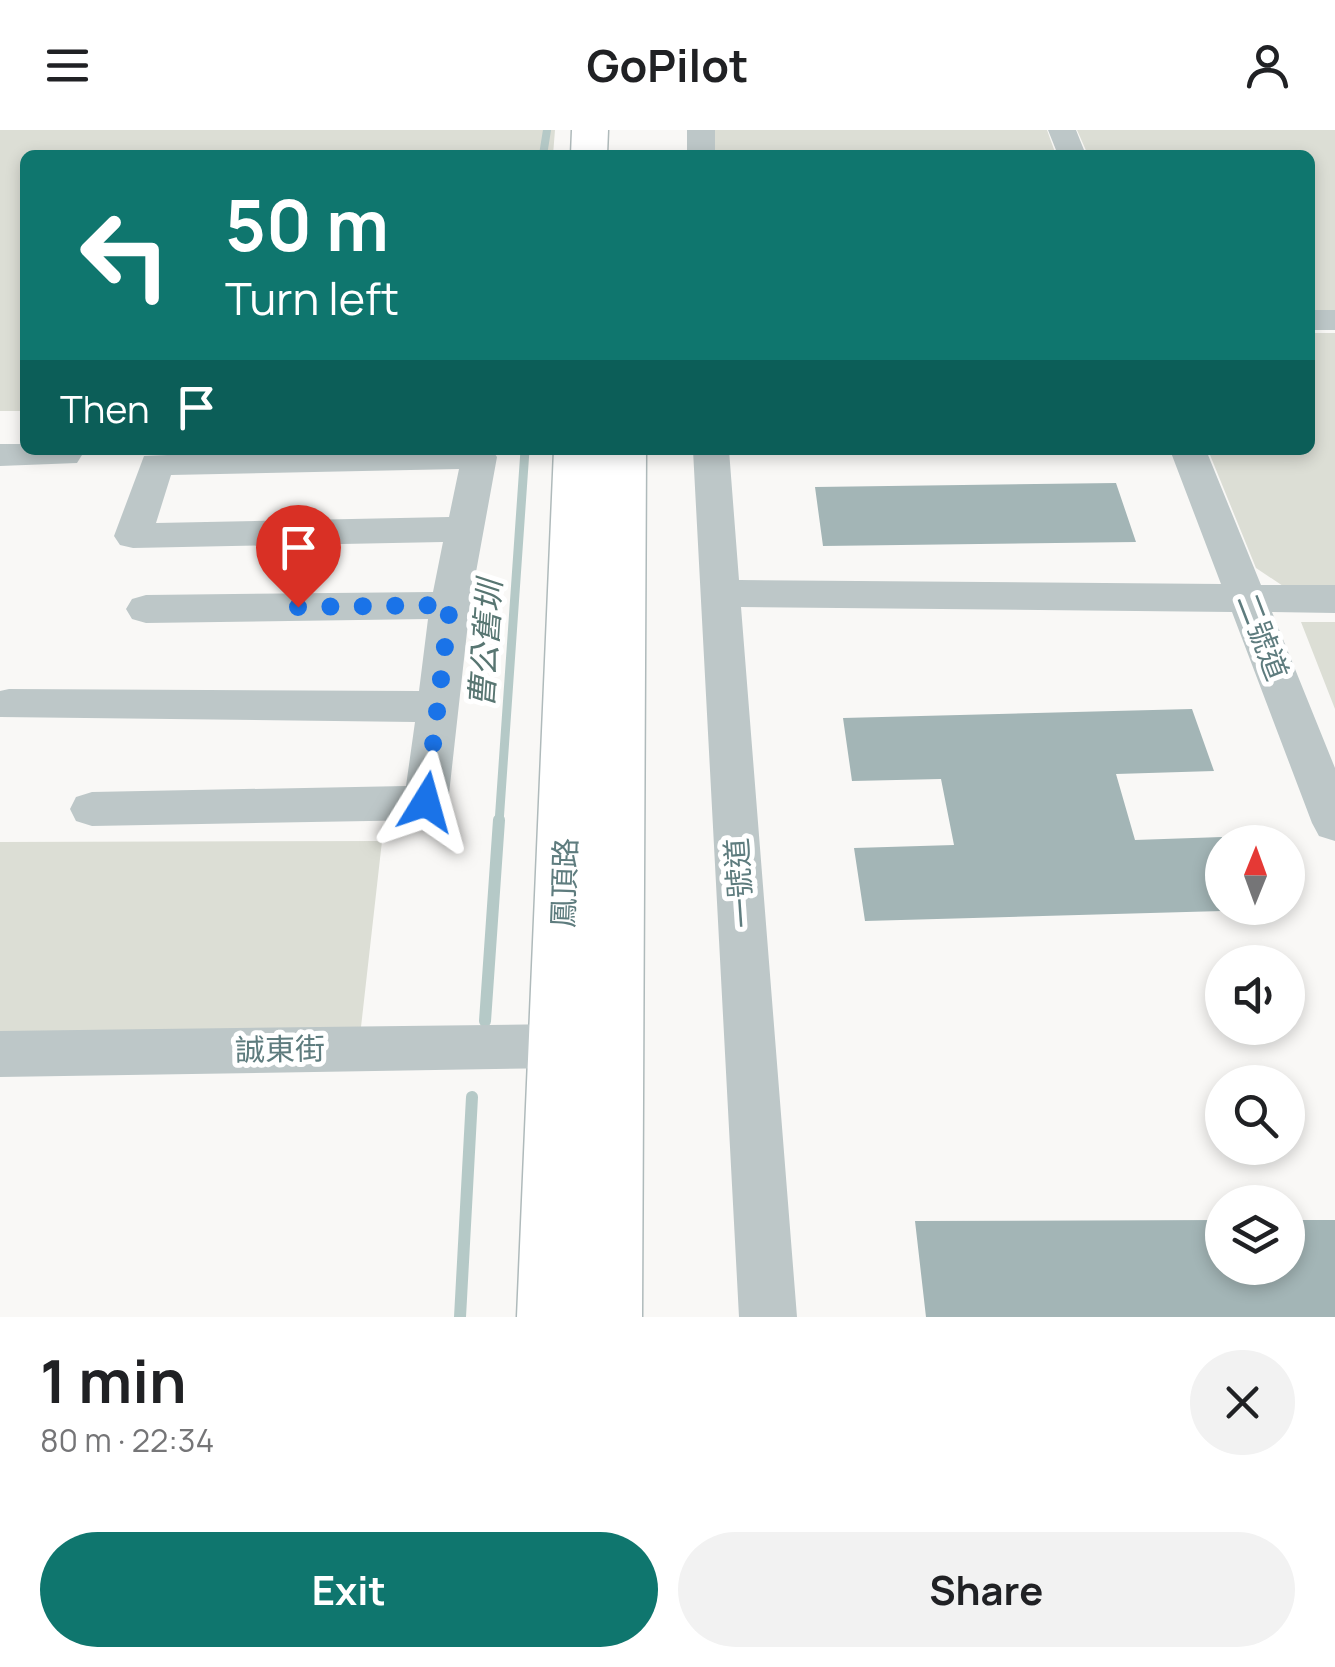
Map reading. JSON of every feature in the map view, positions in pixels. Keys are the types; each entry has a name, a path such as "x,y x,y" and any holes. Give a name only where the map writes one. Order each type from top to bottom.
{"main road":[{"name":"鳳頂路","path":"554,1317 577,455"},
{"name":"鳳頂路","path":"605,1317 623,455"}],"street":[{"path":"0,455 64,455"},
{"name":"一號道","path":"711,455 768,1317"},
{"name":"二號道","path":"1190,455 1335,823"},
{"path":"92,809 426,802 450,605 478,457 157,464 133,536 463,529"},
{"path":"722,593 1335,599"},
{"path":"146,610 450,605"},
{"path":"3,710 440,707"},
{"name":"誠東街","path":"0,1054 561,1046"}],"shaded area":[{"path":"0,130 555,130 553,150 20,150 20,411 0,411"},
{"path":"710,130 1047,130 1054,150 711,150"},
{"path":"1077,130 1335,130 1335,310 1315,310 1315,150 1086,150"},
{"path":"1315,333 1335,333 1335,585 1283,586 1256,568 1210,455 1315,455"},
{"path":"1301,622 1335,622 1335,709"},
{"path":"382,841 361,1027 0,1033 0,842"}],"building":[{"path":"1116,483 1136,542 823,546 815,487"},
{"path":"1192,709 1214,771 1116,774 1135,840 1205,838 1205,911 865,921 854,848 954,845 941,779 852,781 843,718"},
{"path":"1205,1220 1205,1285 1305,1285 1305,1220 1335,1220 1335,1317 926,1317 915,1221"}],"waterway":[{"name":"曹公舊圳","path":"544,150 547,130"},
{"name":"曹公舊圳","path":"499,823 525,455"},
{"name":"曹公舊圳","path":"485,1021 499,820"},
{"name":"曹公舊圳","path":"460,1317 472,1097"}],"route":[{"path":"298,607 450,605 426,802"}]}
